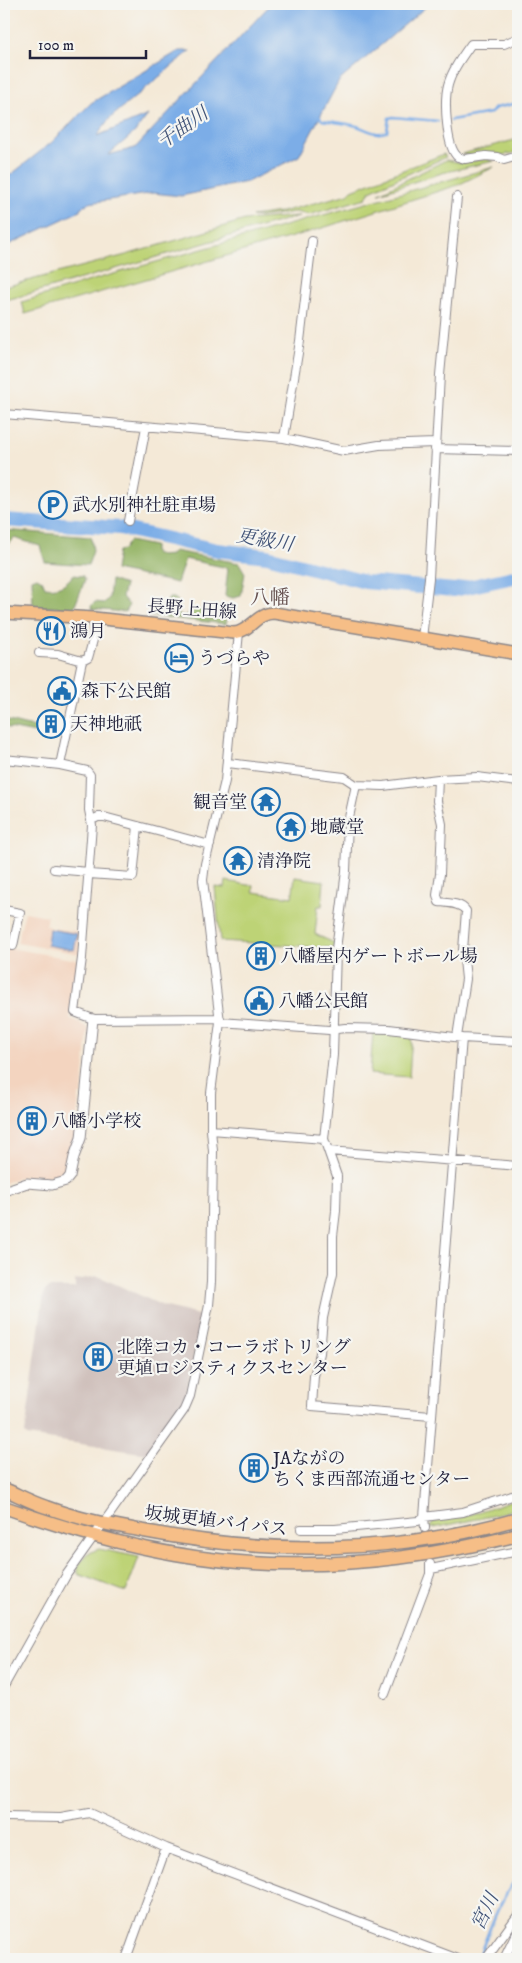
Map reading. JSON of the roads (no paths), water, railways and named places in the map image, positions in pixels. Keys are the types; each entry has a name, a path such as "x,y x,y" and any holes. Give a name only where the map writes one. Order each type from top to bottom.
{"highway":[{"name":"坂城更埴バイパス","path":"4,1489 44,1507 104,1524 179,1538 238,1545 311,1548 350,1547 424,1540 518,1519"},
{"name":"坂城更埴バイパス","path":"4,1507 73,1531 175,1554 264,1563 314,1564 379,1560 462,1548 518,1534"}],"main road":[{"name":"長野上田線","path":"4,613 94,618 239,632 263,615 274,613 518,654"}],"street":[{"path":"518,38 504,44 471,44 453,72 446,99 450,141 454,155 465,158 497,157 504,160 518,156"},
{"path":"422,638 429,582 435,446 457,197"},
{"path":"284,438 300,341 312,241"},
{"path":"4,414 284,438 344,451 379,445 518,451"},
{"path":"128,521 146,427"},
{"path":"39,653 58,654 82,661 88,658 93,640 94,618"},
{"path":"4,1686 67,1574 184,1410 190,1396 209,1305 211,1282 213,1151 211,1093 220,1020 203,880 228,763 239,632"},
{"path":"60,765 82,661"},
{"path":"4,759 60,765 87,771 90,775 89,810 92,820 89,873 82,958 75,1012 94,1019 220,1020 329,1030 333,1028 397,1030 460,1038 518,1041"},
{"path":"228,763 344,777 356,785 383,786 438,779 476,777 518,782"},
{"path":"425,1528 424,1517 431,1416 453,1161 460,1038 466,979 463,950 466,911 464,907 439,902 436,894 440,874 442,824 437,801 438,779"},
{"path":"356,785 348,822 346,871 339,921 332,1062 324,1139 337,1176 333,1236 333,1273 323,1318 312,1406 431,1416"},
{"path":"92,820 104,817 210,845"},
{"path":"54,868 133,877 138,826"},
{"path":"4,910 20,913 13,946"},
{"path":"4,1191 27,1183 52,1184 66,1181 70,1176 74,1156 81,1138 94,1019"},
{"path":"211,1130 324,1139"},
{"path":"329,1151 518,1166"},
{"path":"301,1529 316,1530 379,1526 418,1521 424,1517 463,1512 518,1494"},
{"path":"385,1694 430,1566 518,1551"},
{"path":"4,1817 60,1818 89,1813 166,1848 458,1959"},
{"path":"126,1959 166,1848"},
{"path":"486,1959 518,1915"},
{"path":"504,1959 518,1930"}],"water":[{"name":"千曲川","path":"271,4 429,4 339,81 299,156 247,182 181,196 153,193 89,203 80,208 80,211 4,247 4,178 51,143 91,103 179,51 190,51 109,119 97,136 148,115 135,132 108,155 135,148"},
{"path":"49,929 77,934 74,950 47,945"}],"waterway":[{"path":"451,120 491,113 495,108 518,103"},
{"path":"319,116 322,120 353,125 380,133 387,131 389,118 393,117 438,121"},
{"name":"更級川","path":"4,520 120,528 217,550 267,556 365,582 454,590 518,576"},
{"name":"宮川","path":"478,1959 500,1906 518,1876"}],"place":[{"name":"武水別神社駐車場","path":"53,505"},
{"name":"鴻月","path":"51,631"},
{"name":"うづらや","path":"179,658"},
{"name":"森下公民館","path":"62,691"},
{"name":"天神地祇","path":"51,724"},
{"name":"観音堂","path":"266,802"},
{"name":"地蔵堂","path":"291,827"},
{"name":"清浄院","path":"238,861"},
{"name":"八幡屋内ゲートボール場","path":"261,956"},
{"name":"八幡公民館","path":"259,1001"},
{"name":"八幡小学校","path":"32,1121"},
{"name":"北陸コカ・コーラボトリング 更埴ロジスティクスセンター","path":"98,1357"},
{"name":"JAながの ちくま西部流通センター","path":"254,1468"}],"district":[{"name":"八幡","path":"270,597"}]}
